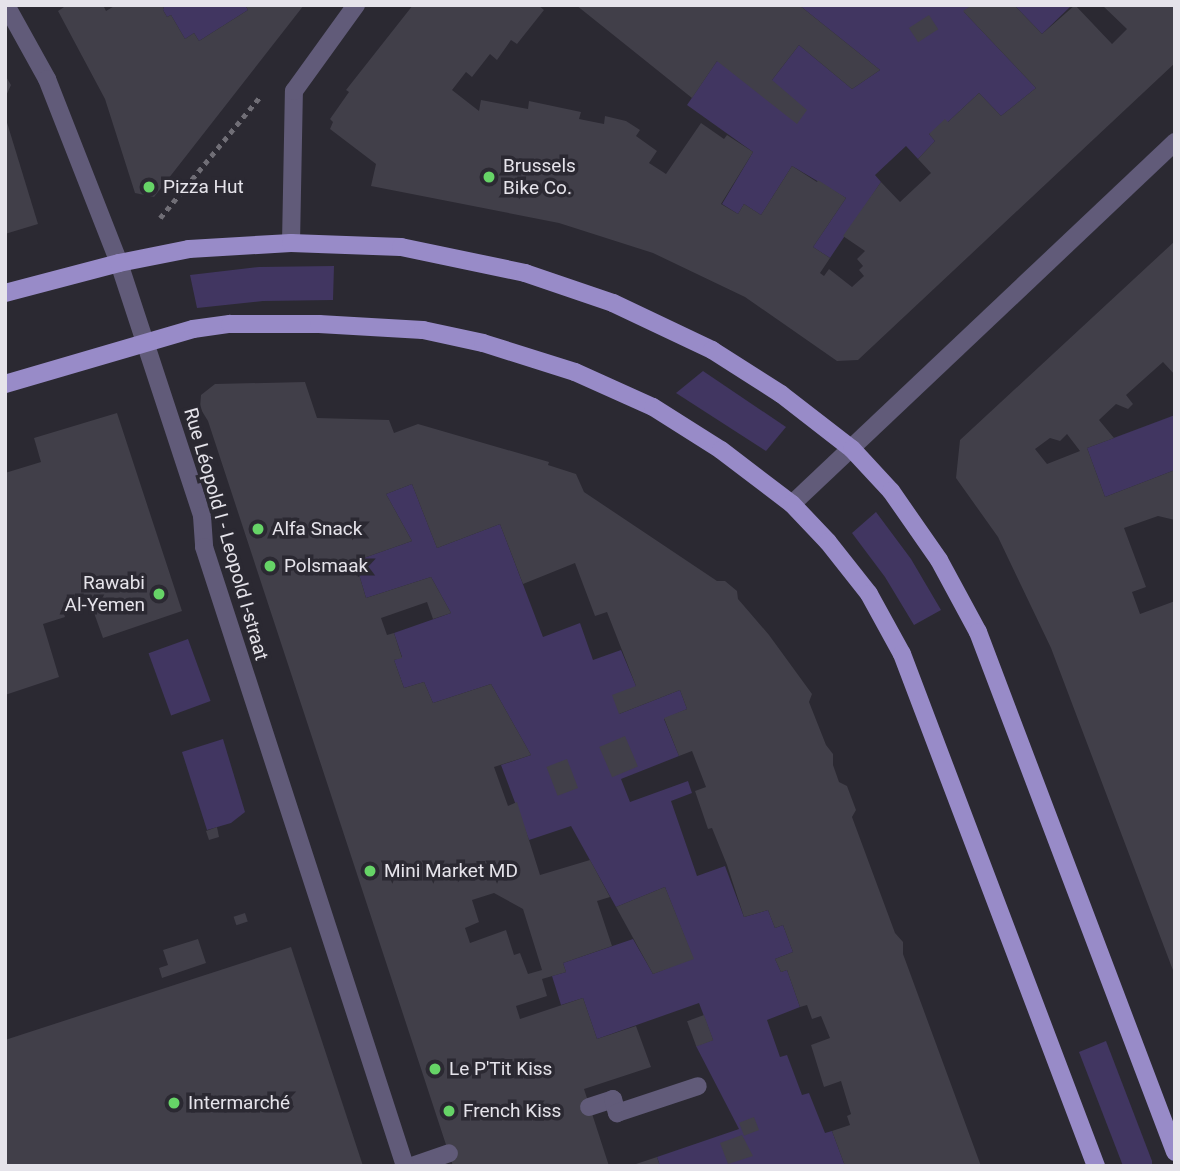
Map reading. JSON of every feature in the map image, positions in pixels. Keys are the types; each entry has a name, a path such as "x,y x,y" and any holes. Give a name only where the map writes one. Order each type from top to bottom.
{"main road":[{"path":"5,293 119,263 189,249 291,243 425,251 481,262 572,288 613,303 712,350 781,394 852,449 899,503 939,560 978,632 1175,1152"},
{"path":"5,384 193,329 230,324 319,324 423,330 483,343 575,372 653,407 721,450 792,504 862,584 902,654 1096,1166"}],"street":[{"name":"Rue Léopold I - Leopold I-straat","path":"6,5 47,79 119,263 202,516 204,547 405,1166"},
{"path":"291,243 293,98 302,77 356,5"},
{"path":"792,504 1175,142"},
{"path":"589,1107 613,1099 617,1113 698,1086"},
{"path":"412,1166 449,1153"}],"path":[{"path":"119,263 167,211 262,95 293,98"}],"shaded area":[{"path":"164,5 245,5 248,10 199,41 194,33 185,39 171,15 167,17 163,10"},
{"path":"799,5 972,5 964,12 1036,88 1001,116 979,93 948,122 929,134 935,141 918,159 906,146 875,175 881,182 830,258 813,247 846,198 792,166 761,215 744,204 738,214 722,204 753,152 687,105 717,61 772,80 799,45 852,89 880,70"},
{"path":"1014,5 1072,5 1042,34"},
{"path":"334,266 333,300 263,301 197,308 190,275 259,267"},
{"path":"703,371 786,427 766,451 676,393"},
{"path":"1175,415 1175,470 1105,497 1087,448"},
{"path":"412,484 437,548 500,524 543,637 580,623 593,660 621,650 636,686 619,714 680,690 687,709 664,719 679,756 621,779 630,802 688,781 692,793 671,801 697,876 725,866 744,917 768,910 775,928 783,925 793,952 775,959 781,972 787,970 800,1007 767,1020 780,1057 787,1055 802,1095 809,1093 825,1133 832,1131 845,1166 660,1166 657,1157 739,1129 696,1046 713,1040 699,1003 597,1039 583,998 561,1005 552,976 566,972 563,963 633,939 653,974 693,958 665,887 616,907 571,826 529,840 501,765 531,755 491,684 433,703 424,682 404,688 394,660 402,657 394,633 451,613 431,577 366,598 355,561 412,541 386,494"},
{"path":"876,512 911,559 941,610 914,625 885,577 852,533"},
{"path":"188,639 211,701 171,715 149,653"},
{"path":"223,739 245,812 231,823 207,830 182,752"},
{"path":"1106,1041 1152,1166 1123,1166 1079,1052"}],"building":[{"path":"67,5 103,5 106,11 116,5 164,5 163,10 167,17 171,15 185,39 194,33 199,41 248,10 245,5 304,5 154,197 135,193 105,99 58,11"},
{"path":"413,5 538,5 544,10 517,44 511,40 497,60 490,54 472,77 466,72 452,90 479,111 481,100 528,109 529,101 581,112 579,119 604,124 605,116 626,121 640,130 636,136 657,151 649,163 666,174 701,123 724,139 727,135 753,152 721,204 738,214 744,204 761,215 792,166 817,182 818,180 846,198 813,247 830,258 820,273 824,276 829,269 852,287 864,276 859,270 863,266 857,259 865,251 843,236 881,182 900,202 931,173 918,159 935,141 929,134 945,119 948,122 979,93 1001,116 1036,88 963,11 972,5 1014,5 1042,34 1075,5 1112,44 1127,29 1102,5 1175,5 1175,63 858,360 837,361 745,297 653,253 559,223 371,186 376,164 330,129 333,122 330,119 349,92 346,90"},
{"path":"576,5 799,5 880,70 852,89 799,45 772,80 807,110 797,124 717,61 692,98"},
{"path":"929,15 938,29 918,42 909,28"},
{"path":"5,75 11,85 5,98"},
{"path":"5,116 38,224 5,234"},
{"path":"1175,241 1175,375 1163,362 1126,395 1133,404 1128,409 1116,404 1099,420 1114,438 1087,448 1105,497 1175,470 1175,520 1158,516 1124,528 1146,587 1132,592 1140,614 1175,601 1174,973 1051,648 998,537 956,478 960,440","holes":["1067,434 1080,451 1047,464 1035,449 1050,438 1060,441"]},
{"path":"305,382 317,418 389,420 394,433 418,424 549,462 548,465 576,474 584,492 717,581 725,581 737,591 738,599 769,635 812,694 809,702 826,745 833,754 833,765 839,782 847,786 856,810 852,817 895,933 903,942 903,954 981,1166 845,1166 832,1131 850,1125 847,1116 851,1114 841,1081 824,1087 811,1045 830,1038 821,1016 812,1019 807,1005 800,1007 787,970 781,972 775,959 793,952 783,925 775,928 768,910 744,917 727,865 712,828 708,829 695,791 706,787 692,751 679,756 664,718 687,709 680,690 619,714 612,695 636,686 607,612 595,616 575,563 523,584 500,524 437,548 412,484 386,494 412,541 355,561 366,598 431,577 451,613 433,619 427,602 381,618 387,635 394,633 402,658 394,660 404,688 424,682 433,703 491,684 531,755 494,767 508,806 517,802 540,875 590,860 610,897 597,901 612,946 563,963 566,972 542,979 547,996 516,1006 520,1019 583,998 597,1039 636,1026 651,1067 584,1089 609,1166 453,1166 208,421 200,408 201,395 215,384","holes":["494,893 523,909 542,970 528,974 520,953 514,955 506,930 470,943 465,928 479,922 472,900"]},
{"path":"117,413 182,611 103,638 89,599 62,608 65,617 43,624 59,677 5,695 5,473 41,462 34,438"},
{"path":"625,736 638,766 612,777 599,747"},
{"path":"567,759 578,788 558,796 546,767"},
{"path":"217,827 219,837 209,840 206,831"},
{"path":"665,887 694,959 653,974 616,907"},
{"path":"245,913 248,922 236,925 234,917"},
{"path":"198,939 206,963 162,978 159,968 168,965 163,950"},
{"name":"Intermarché","path":"291,947 363,1166 5,1166 5,1040"},
{"path":"704,1015 713,1040 696,1047 687,1021"},
{"path":"754,1117 759,1130 744,1136 739,1123"},
{"path":"742,1135 753,1156 728,1164 720,1143"},
{"path":"657,1157 660,1166 633,1166 633,1165"}],"place":[{"name":"Brussels Bike Co.","path":"489,177"},
{"name":"Pizza Hut","path":"149,187"},
{"name":"Alfa Snack","path":"258,529"},
{"name":"Polsmaak","path":"270,566"},
{"name":"Rawabi Al-Yemen","path":"159,594"},
{"name":"Mini Market MD","path":"370,871"},
{"name":"Le P'Tit Kiss","path":"435,1069"},
{"name":"Intermarché","path":"174,1103"},
{"name":"French Kiss","path":"449,1111"}]}
